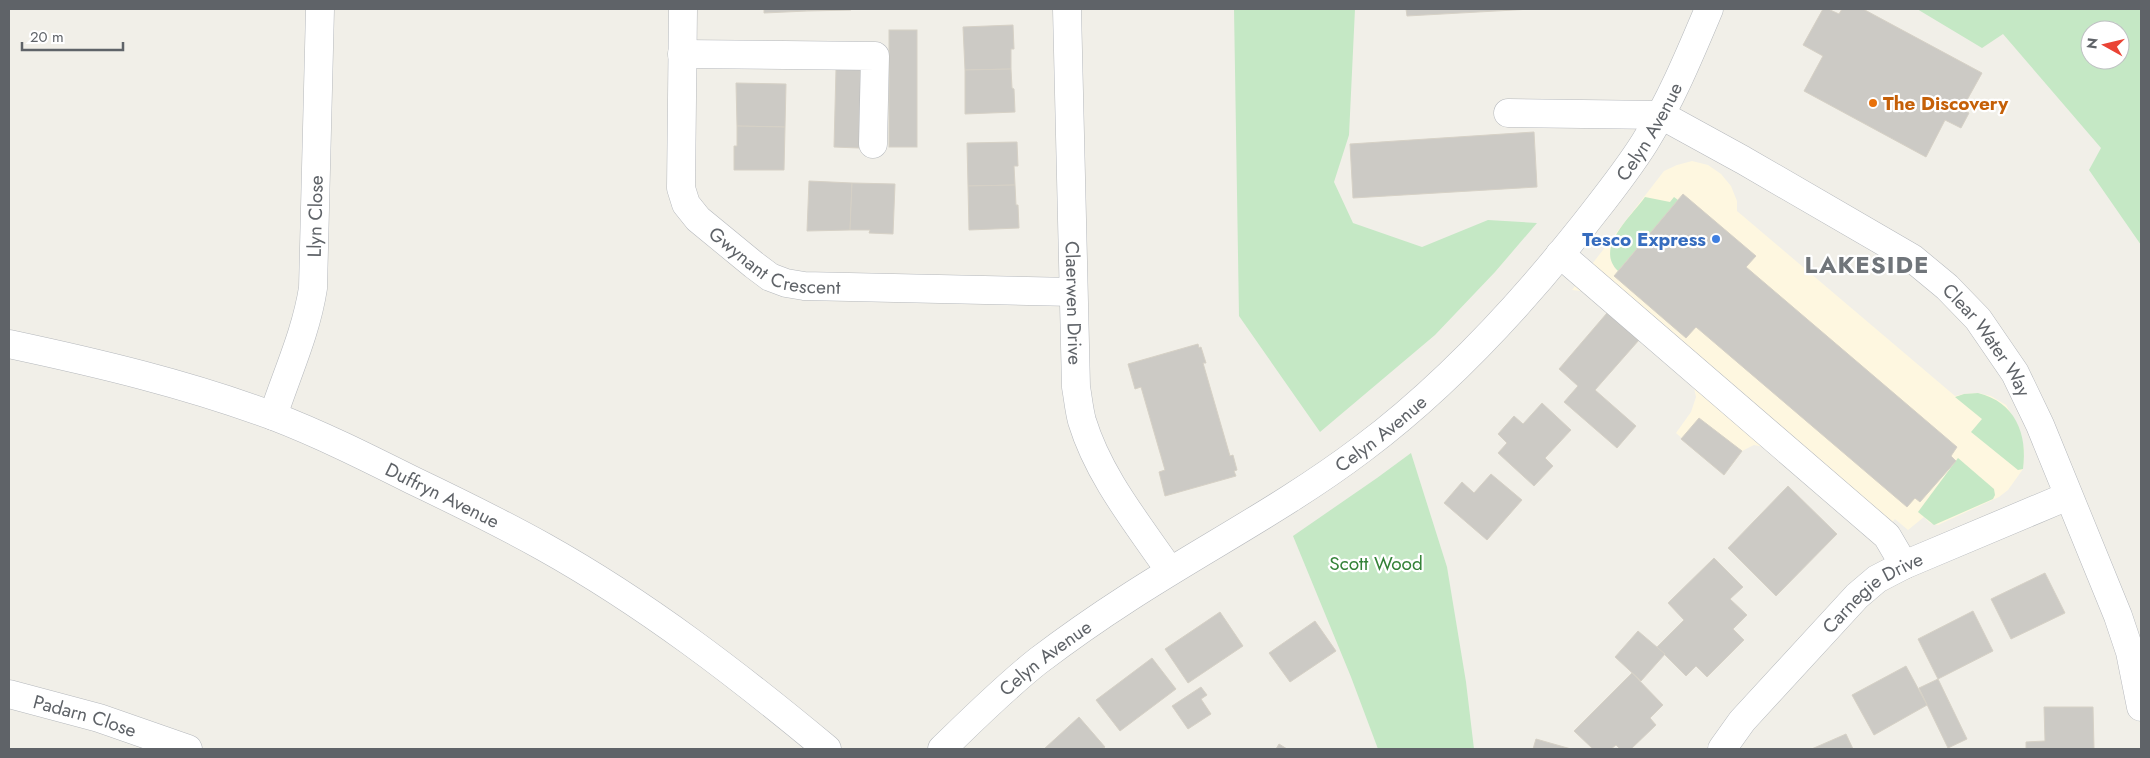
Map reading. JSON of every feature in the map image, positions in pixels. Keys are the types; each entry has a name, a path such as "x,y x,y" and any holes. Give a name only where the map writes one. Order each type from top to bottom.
{"street":[{"name":"Llyn Close","path":"273,416 303,334 313,288 320,9"},
{"name":"Gwynant Crescent","path":"683,9 680,169 681,188 686,204 698,219 770,277 786,283 804,286 1073,292"},
{"name":"Claerwen Drive","path":"1067,9 1076,387 1082,421 1111,485 1170,571"},
{"name":"Celyn Avenue","path":"942,749 1037,662 1084,628 1170,571 1284,503 1364,448 1446,377 1494,330 1560,254 1630,164 1661,115 1709,9"},
{"path":"682,54 875,56 873,144"},
{"path":"1508,113 1661,115"},
{"name":"Clear Water Way","path":"1661,115 1912,258 1947,287 1978,319 2015,373 2040,425 2130,652 2141,706"},
{"path":"1560,254 1887,536 1904,565"},
{"name":"Duffryn Avenue","path":"9,344 159,380 273,416 388,468 545,548 667,626 732,672 827,749"},
{"name":"Carnegie Drive","path":"1722,749 1742,721 1858,596 1877,579 1904,565 2068,496"},
{"name":"Padarn Close","path":"9,694 99,718 188,749"}],"shaded area":[{"path":"1692,161 1708,165 1721,174 1731,186 1737,201 1737,211 1955,396 1978,393 1991,396 2006,405 2015,420 2024,449 2023,469 2008,490 1999,497 1938,525 1930,523 1924,517 1908,530 1895,519 1873,543 1859,525 1764,447 1754,445 1742,451 1724,475 1676,433 1691,412 1696,397 1693,384 1581,291 1572,290 1664,171"}],"green space":[{"path":"1234,9 1355,9 1349,135 1334,182 1353,223 1422,247 1488,220 1537,223 1495,272 1435,335 1320,432 1239,316"},
{"path":"1917,9 2141,9 2141,245 2089,170 2101,148 2003,34 1982,48"},
{"path":"1645,197 1670,202 1674,197 1678,200 1618,271 1612,262 1610,253 1612,243 1624,223"},
{"path":"1978,393 1991,397 2001,404 2016,421 2021,432 2023,444 2023,469 2018,470 1971,432 1982,419 1955,397"},
{"name":"Scott Wood","path":"1411,453 1447,567 1466,682 1474,749 1378,749 1351,677 1293,536"},
{"path":"1958,458 1994,489 1995,495 1993,499 1934,525 1918,512"}],"building":[{"path":"764,9 807,9 807,11 764,13"},
{"path":"807,9 851,9 851,10 807,11"},
{"path":"1406,9 1532,9 1407,16"},
{"path":"1823,9 1839,14 1842,9 1863,9 1982,73 1962,109 1969,113 1961,128 1945,120 1926,157 1804,91 1823,56 1803,45"},
{"path":"1013,25 1014,49 1011,49 1011,69 965,70 963,27"},
{"path":"889,30 917,30 917,147 889,147"},
{"path":"836,69 861,69 859,148 834,147"},
{"path":"1011,69 1015,112 965,114 965,70"},
{"path":"736,83 786,84 785,127 737,126"},
{"path":"737,126 785,127 784,170 734,170 734,146 737,146"},
{"path":"1534,132 1537,187 1353,198 1350,144"},
{"path":"1017,142 1018,166 1014,166 1015,185 968,186 967,143"},
{"path":"809,181 852,183 850,230 807,231"},
{"path":"852,183 895,184 893,234 869,233 870,230 850,230"},
{"path":"1015,185 1019,228 969,230 968,186"},
{"path":"1683,194 1756,256 1746,267 1957,447 1951,456 1956,461 1920,502 1915,498 1907,507 1696,327 1686,338 1614,276"},
{"path":"1607,313 1639,340 1595,390 1636,426 1617,448 1564,402 1578,386 1559,369"},
{"path":"1198,344 1199,348 1201,347 1206,363 1203,363 1230,456 1233,455 1237,470 1234,471 1236,476 1165,496 1159,472 1165,470 1141,387 1135,389 1128,364"},
{"path":"1542,403 1571,430 1545,458 1553,466 1534,486 1498,453 1507,443 1498,434 1514,416 1523,424"},
{"path":"1699,418 1742,451 1724,475 1681,439"},
{"path":"1491,474 1522,500 1487,540 1444,503 1462,482 1474,493"},
{"path":"1788,486 1837,534 1776,596 1728,548"},
{"path":"1714,558 1743,587 1730,599 1747,615 1733,629 1744,640 1707,677 1696,666 1686,676 1657,647 1684,620 1668,603"},
{"path":"2045,573 2065,613 2011,639 1991,599"},
{"path":"1973,611 1993,651 1938,679 1918,639"},
{"path":"1220,612 1243,646 1188,683 1165,649"},
{"path":"1315,621 1336,651 1290,682 1269,653"},
{"path":"1638,631 1665,654 1641,681 1615,657"},
{"path":"1152,658 1176,689 1120,731 1096,700"},
{"path":"1906,666 1927,705 1874,735 1852,695"},
{"path":"1632,673 1663,705 1650,718 1656,725 1631,749 1620,749 1616,745 1611,749 1593,749 1574,731"},
{"path":"1938,679 1967,739 1948,748 1919,688"},
{"path":"1201,687 1207,695 1201,699 1211,714 1188,729 1172,706"},
{"path":"2044,707 2093,707 2094,749 2026,749 2026,742 2045,741"},
{"path":"1079,717 1105,747 1102,749 1044,749"},
{"path":"1846,734 1853,749 1811,749 1814,748"},
{"path":"1536,739 1571,749 1533,749"},
{"path":"1279,744 1287,749 1276,749"}],"place":[{"name":"The Discovery","path":"1873,103"},
{"name":"Tesco Express","path":"1716,239"}],"district":[{"name":"LAKESIDE","path":"1867,264"}]}
